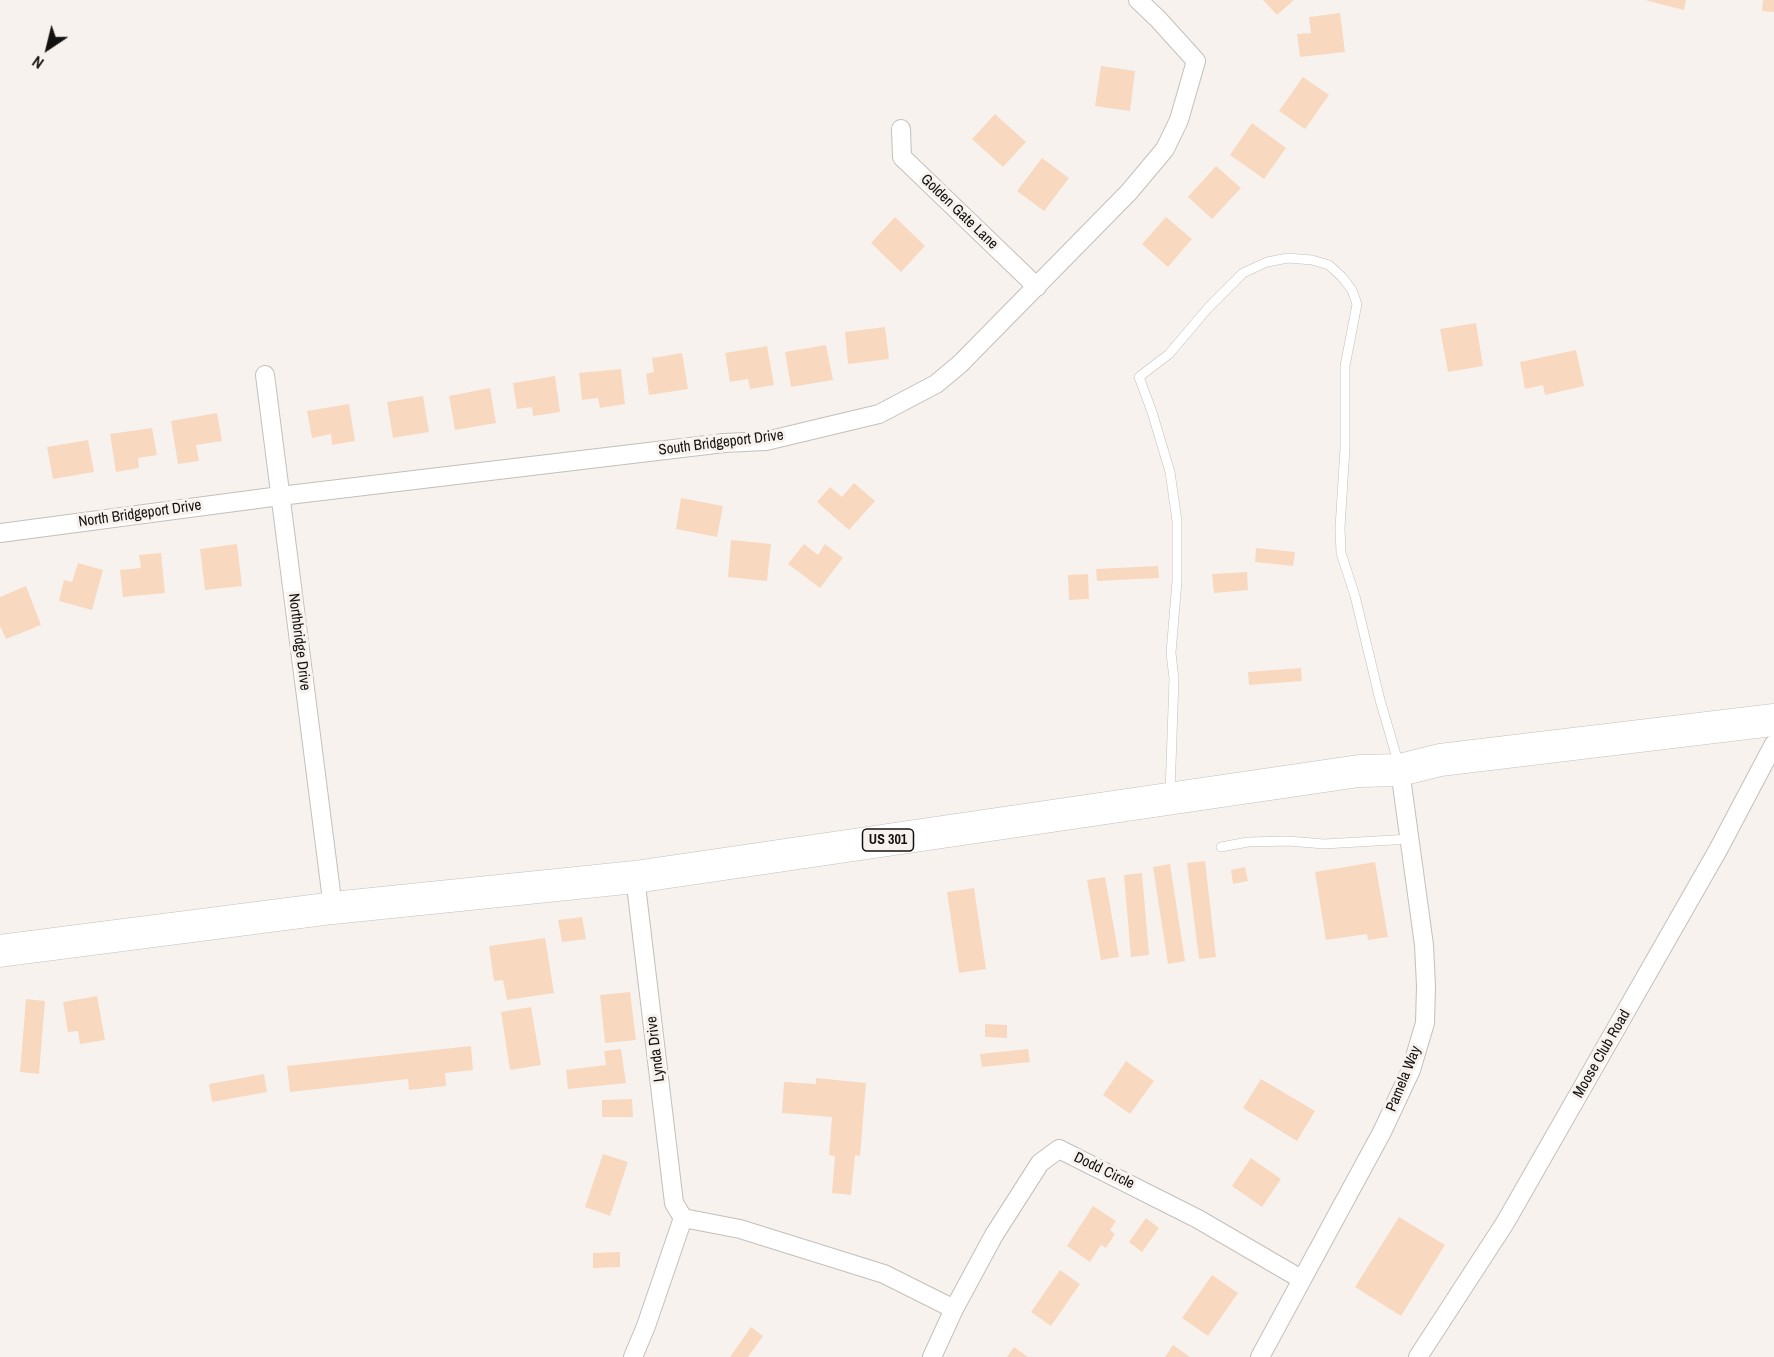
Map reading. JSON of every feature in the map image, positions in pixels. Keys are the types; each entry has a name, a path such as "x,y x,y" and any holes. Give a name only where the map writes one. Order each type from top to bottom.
{"highway":[{"name":"US 301","path":"0,951 333,908 635,877 1359,771 1400,770 1440,760 1774,720"}],"street":[{"name":"South Bridgeport Drive","path":"280,496 724,443 765,441 879,414 936,384 960,364 1037,287 1129,192 1165,149 1179,120 1196,61 1138,0"},
{"name":"Golden Gate Lane","path":"901,129 902,157 1037,287"},
{"name":"Northbridge Drive","path":"265,375 333,908"},
{"name":"North Bridgeport Drive","path":"0,532 280,496"},
{"name":"Moose Club Road","path":"1418,1357 1505,1223 1718,850 1774,744"},
{"name":"Pamela Way","path":"1260,1357 1382,1132 1411,1070 1425,1023 1424,945 1400,770"},
{"name":"Lynda Drive","path":"635,877 674,1203 683,1218"},
{"name":"Dodd Circle","path":"932,1357 954,1309 994,1235 1040,1163 1059,1149 1198,1219 1301,1279"},
{"path":"633,1357 683,1218 740,1229 884,1274 954,1309"}],"lane":[{"path":"1169,799 1177,521 1170,472 1139,377 1169,354 1200,316 1243,273 1266,262 1288,258 1312,260 1329,265 1352,290 1357,304 1345,366 1341,553 1355,596 1380,700 1400,770"},
{"path":"1221,846 1248,842 1289,841 1324,844 1410,839"}],"building":[{"path":"1263,0 1294,0 1277,15"},
{"path":"1645,0 1686,0 1684,10"},
{"path":"1763,0 1774,0 1774,12 1762,11"},
{"path":"1340,13 1345,52 1300,57 1297,34 1311,33 1309,17"},
{"path":"1101,66 1135,71 1130,111 1095,106"},
{"path":"1303,77 1329,95 1305,129 1279,111"},
{"path":"995,114 1026,142 1003,167 972,139"},
{"path":"1252,123 1286,148 1264,179 1230,155"},
{"path":"1042,158 1069,178 1044,211 1017,191"},
{"path":"1216,166 1241,188 1212,219 1188,197"},
{"path":"895,217 925,246 901,272 871,243"},
{"path":"1166,217 1192,239 1168,267 1142,244"},
{"path":"1476,323 1483,366 1448,372 1440,329"},
{"path":"885,327 889,359 848,364 845,332"},
{"path":"826,345 833,380 791,387 785,352"},
{"path":"767,346 774,385 750,389 748,379 730,382 725,353"},
{"path":"1576,350 1584,386 1545,395 1543,385 1525,389 1520,362"},
{"path":"682,353 688,389 649,395 646,374 654,372 652,358"},
{"path":"621,369 625,404 600,408 598,398 582,400 579,373"},
{"path":"555,376 560,412 533,416 532,407 517,409 513,383"},
{"path":"490,388 496,423 455,430 449,396"},
{"path":"423,396 429,432 393,438 387,402"},
{"path":"349,404 355,441 332,445 331,434 312,438 307,411"},
{"path":"217,413 222,441 196,445 199,461 178,464 171,421"},
{"path":"152,428 157,455 138,458 139,468 116,472 110,434"},
{"path":"88,440 94,472 53,479 47,447"},
{"path":"854,483 875,501 849,530 817,502 830,487 842,497"},
{"path":"681,498 723,506 717,537 676,529"},
{"path":"731,540 771,544 767,581 728,577"},
{"path":"237,544 242,586 205,590 200,549"},
{"path":"804,544 818,555 825,544 843,558 820,588 788,564"},
{"path":"1256,548 1295,552 1293,566 1255,562"},
{"path":"161,553 165,593 123,597 120,570 141,568 139,555"},
{"path":"78,563 103,570 92,610 59,601 64,580 72,582"},
{"path":"1158,566 1159,578 1097,581 1096,569"},
{"path":"1247,572 1248,590 1214,593 1212,574"},
{"path":"1088,574 1089,599 1069,600 1068,575"},
{"path":"26,586 41,625 6,639 0,626 0,597"},
{"path":"1301,668 1302,681 1249,685 1248,672"},
{"path":"1205,861 1216,957 1199,959 1187,863"},
{"path":"1375,862 1388,937 1368,940 1367,934 1326,940 1315,872"},
{"path":"1170,864 1185,961 1168,964 1153,867"},
{"path":"1245,867 1248,881 1233,884 1231,870"},
{"path":"1142,873 1149,955 1131,957 1124,875"},
{"path":"1105,877 1119,957 1101,960 1087,880"},
{"path":"974,888 986,969 959,973 947,892"},
{"path":"582,917 586,939 562,942 558,920"},
{"path":"545,938 554,993 507,1000 503,980 494,981 489,946"},
{"path":"630,992 636,1040 605,1043 600,995"},
{"path":"97,996 105,1040 80,1044 78,1031 68,1032 63,1002"},
{"path":"26,999 45,1001 39,1074 20,1072"},
{"path":"531,1007 541,1065 510,1070 501,1012"},
{"path":"985,1024 1007,1025 1007,1038 985,1037"},
{"path":"471,1046 473,1070 445,1073 446,1086 409,1090 408,1079 290,1092 287,1066"},
{"path":"621,1049 626,1083 568,1089 566,1070 606,1065 604,1051"},
{"path":"1028,1049 1030,1062 982,1067 980,1054"},
{"path":"1126,1061 1154,1081 1130,1114 1103,1095"},
{"path":"264,1074 267,1092 212,1102 209,1084"},
{"path":"816,1078 866,1083 860,1156 855,1155 851,1195 832,1193 835,1156 829,1155 832,1117 782,1113 784,1082 816,1084"},
{"path":"1261,1079 1315,1111 1297,1141 1243,1108"},
{"path":"632,1099 633,1117 602,1117 602,1100"},
{"path":"603,1154 628,1162 610,1216 585,1207"},
{"path":"1251,1158 1281,1179 1262,1207 1232,1186"},
{"path":"1093,1206 1116,1221 1110,1230 1115,1234 1106,1248 1101,1245 1090,1262 1067,1246"},
{"path":"1399,1217 1445,1245 1401,1316 1355,1287"},
{"path":"1146,1218 1159,1228 1142,1252 1129,1242"},
{"path":"620,1252 620,1267 593,1268 593,1253"},
{"path":"1060,1270 1080,1284 1051,1326 1031,1312"},
{"path":"1212,1275 1238,1293 1208,1336 1182,1318"},
{"path":"751,1327 763,1336 748,1357 730,1357"},
{"path":"1173,1345 1190,1357 1165,1357"},
{"path":"1014,1347 1028,1357 1007,1357"}]}
